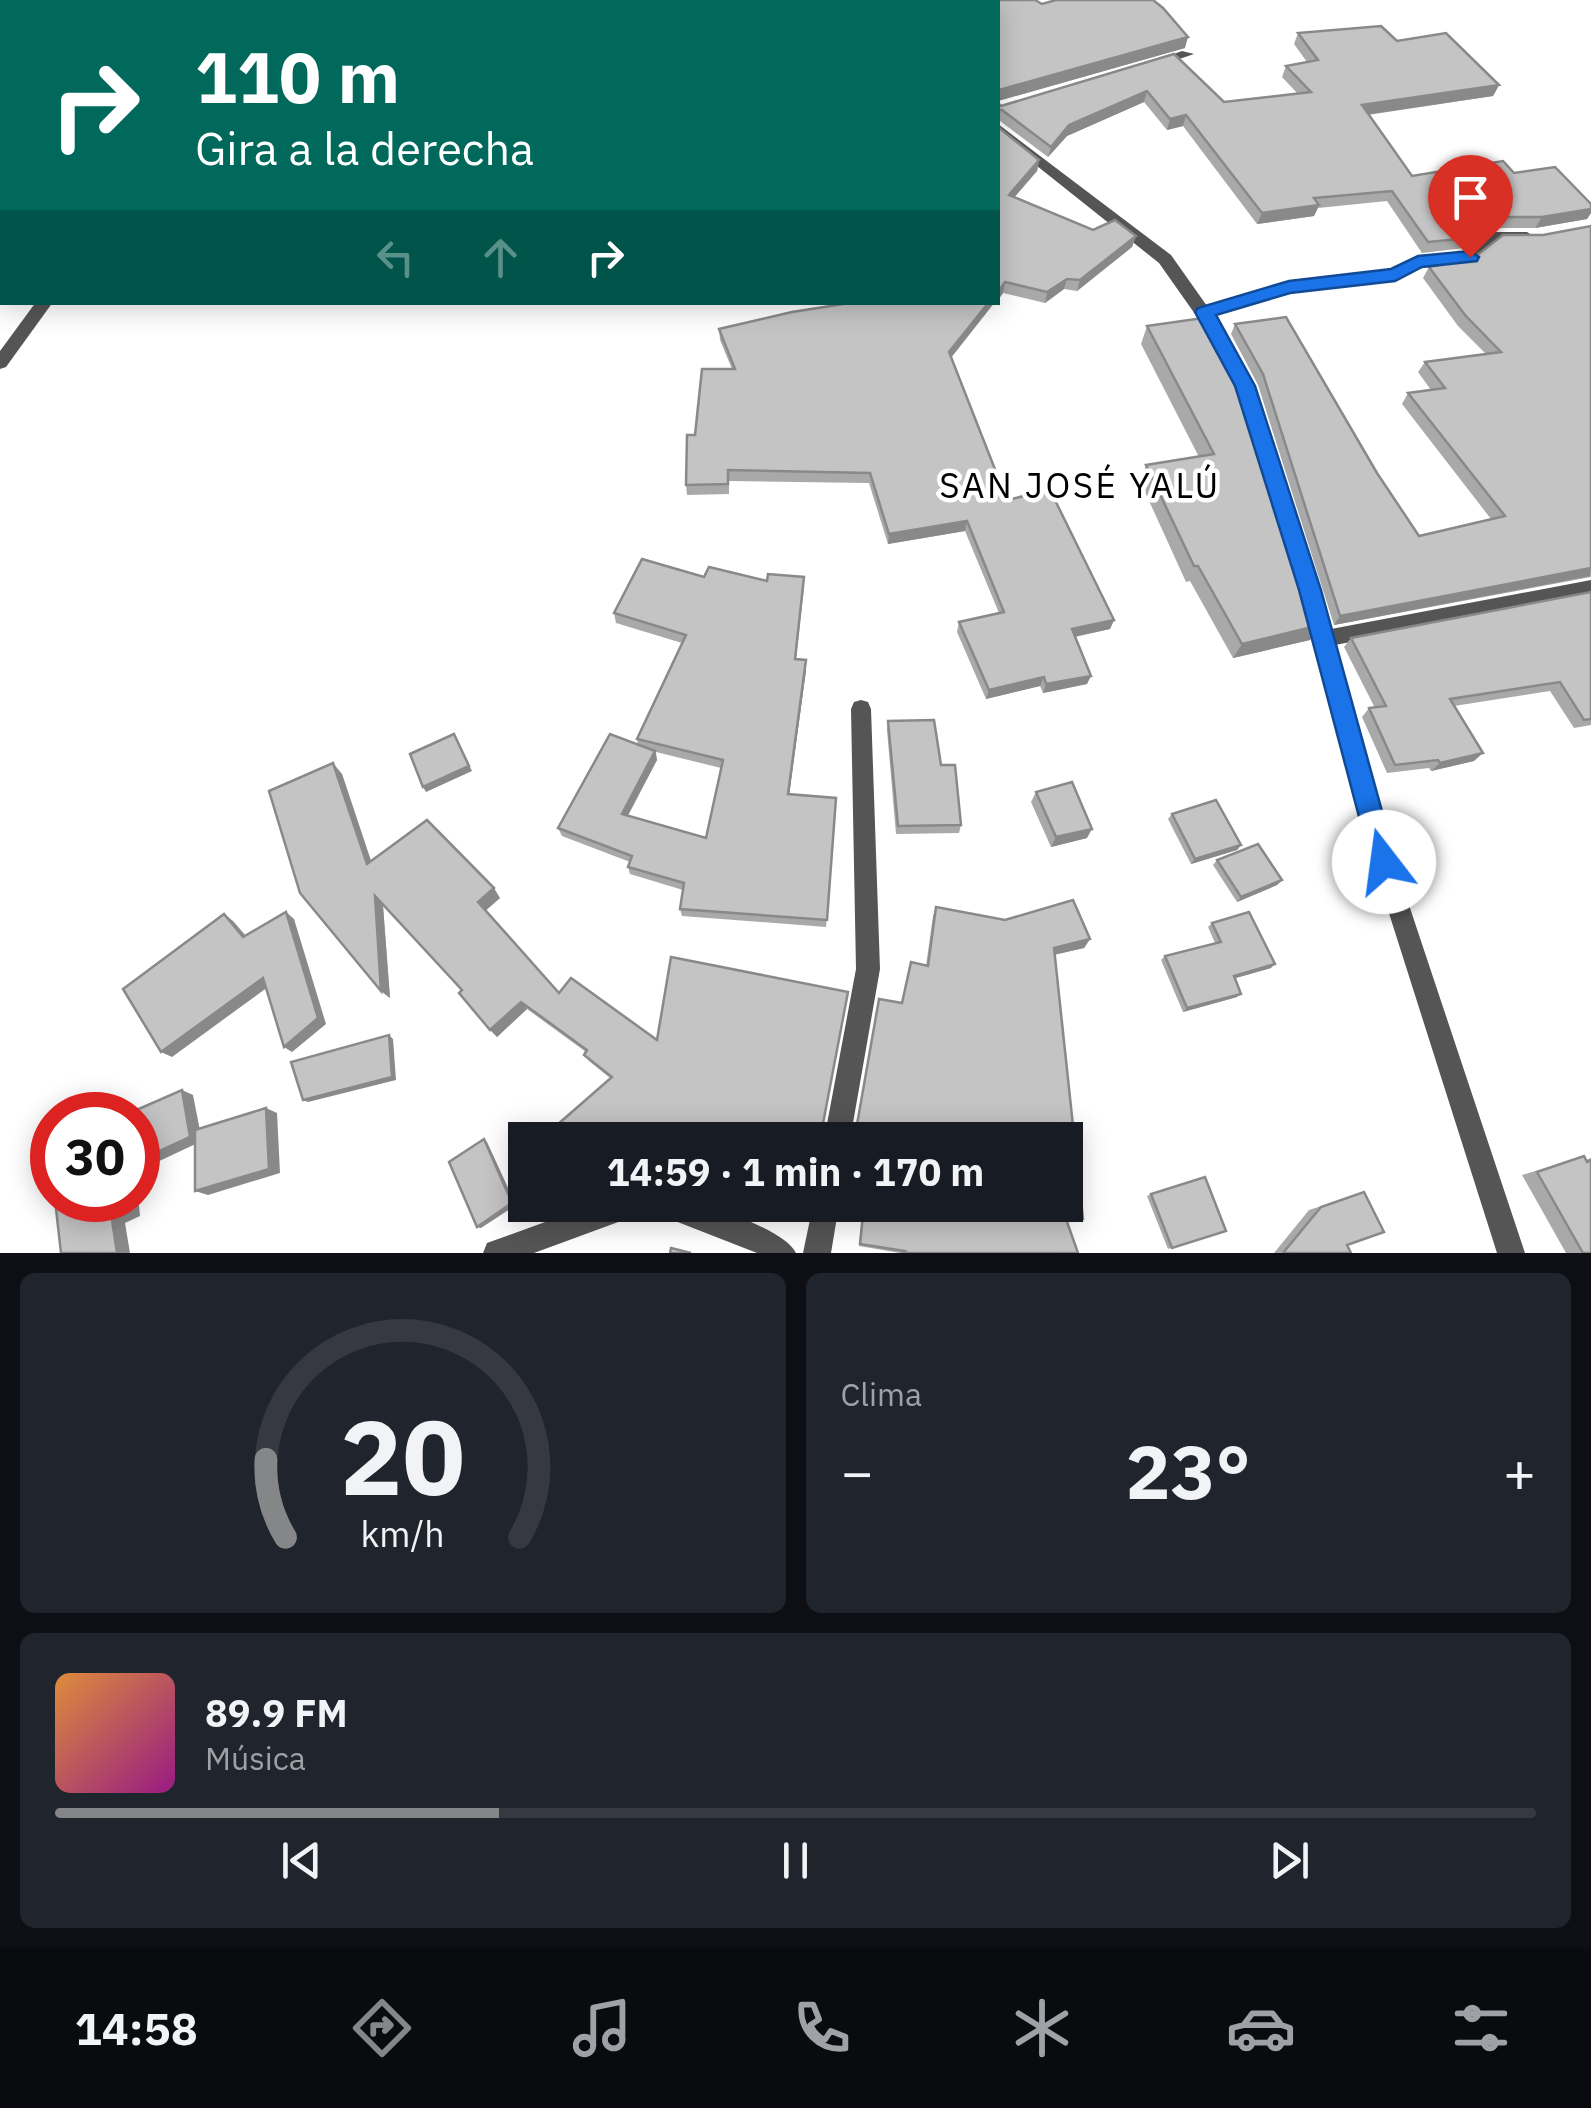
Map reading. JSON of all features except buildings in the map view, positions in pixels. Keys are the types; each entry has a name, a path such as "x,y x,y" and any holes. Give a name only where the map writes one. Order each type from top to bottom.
{"street":[{"path":"1130,70 1187,54"},
{"path":"1000,130 1165,259 1205,312 1229,355"},
{"path":"1205,312 1289,287 1395,275 1418,262 1470,257 1491,237 1554,234"},
{"path":"0,363 43,305"},
{"path":"1245,386 1323,639 1384,862 1511,1253"},
{"path":"1323,639 1591,588"},
{"path":"840,1122 868,969 861,709"},
{"path":"497,1253 621,1208 670,1206 769,1244 782,1253"},
{"path":"817,1253 823,1222"}],"district":[{"name":"SAN JOSÉ YALÚ","path":"1080,486"}],"route":[{"path":"1384,862 1310,590 1245,386 1205,312 1289,287 1395,275 1418,262 1470,257"}]}
